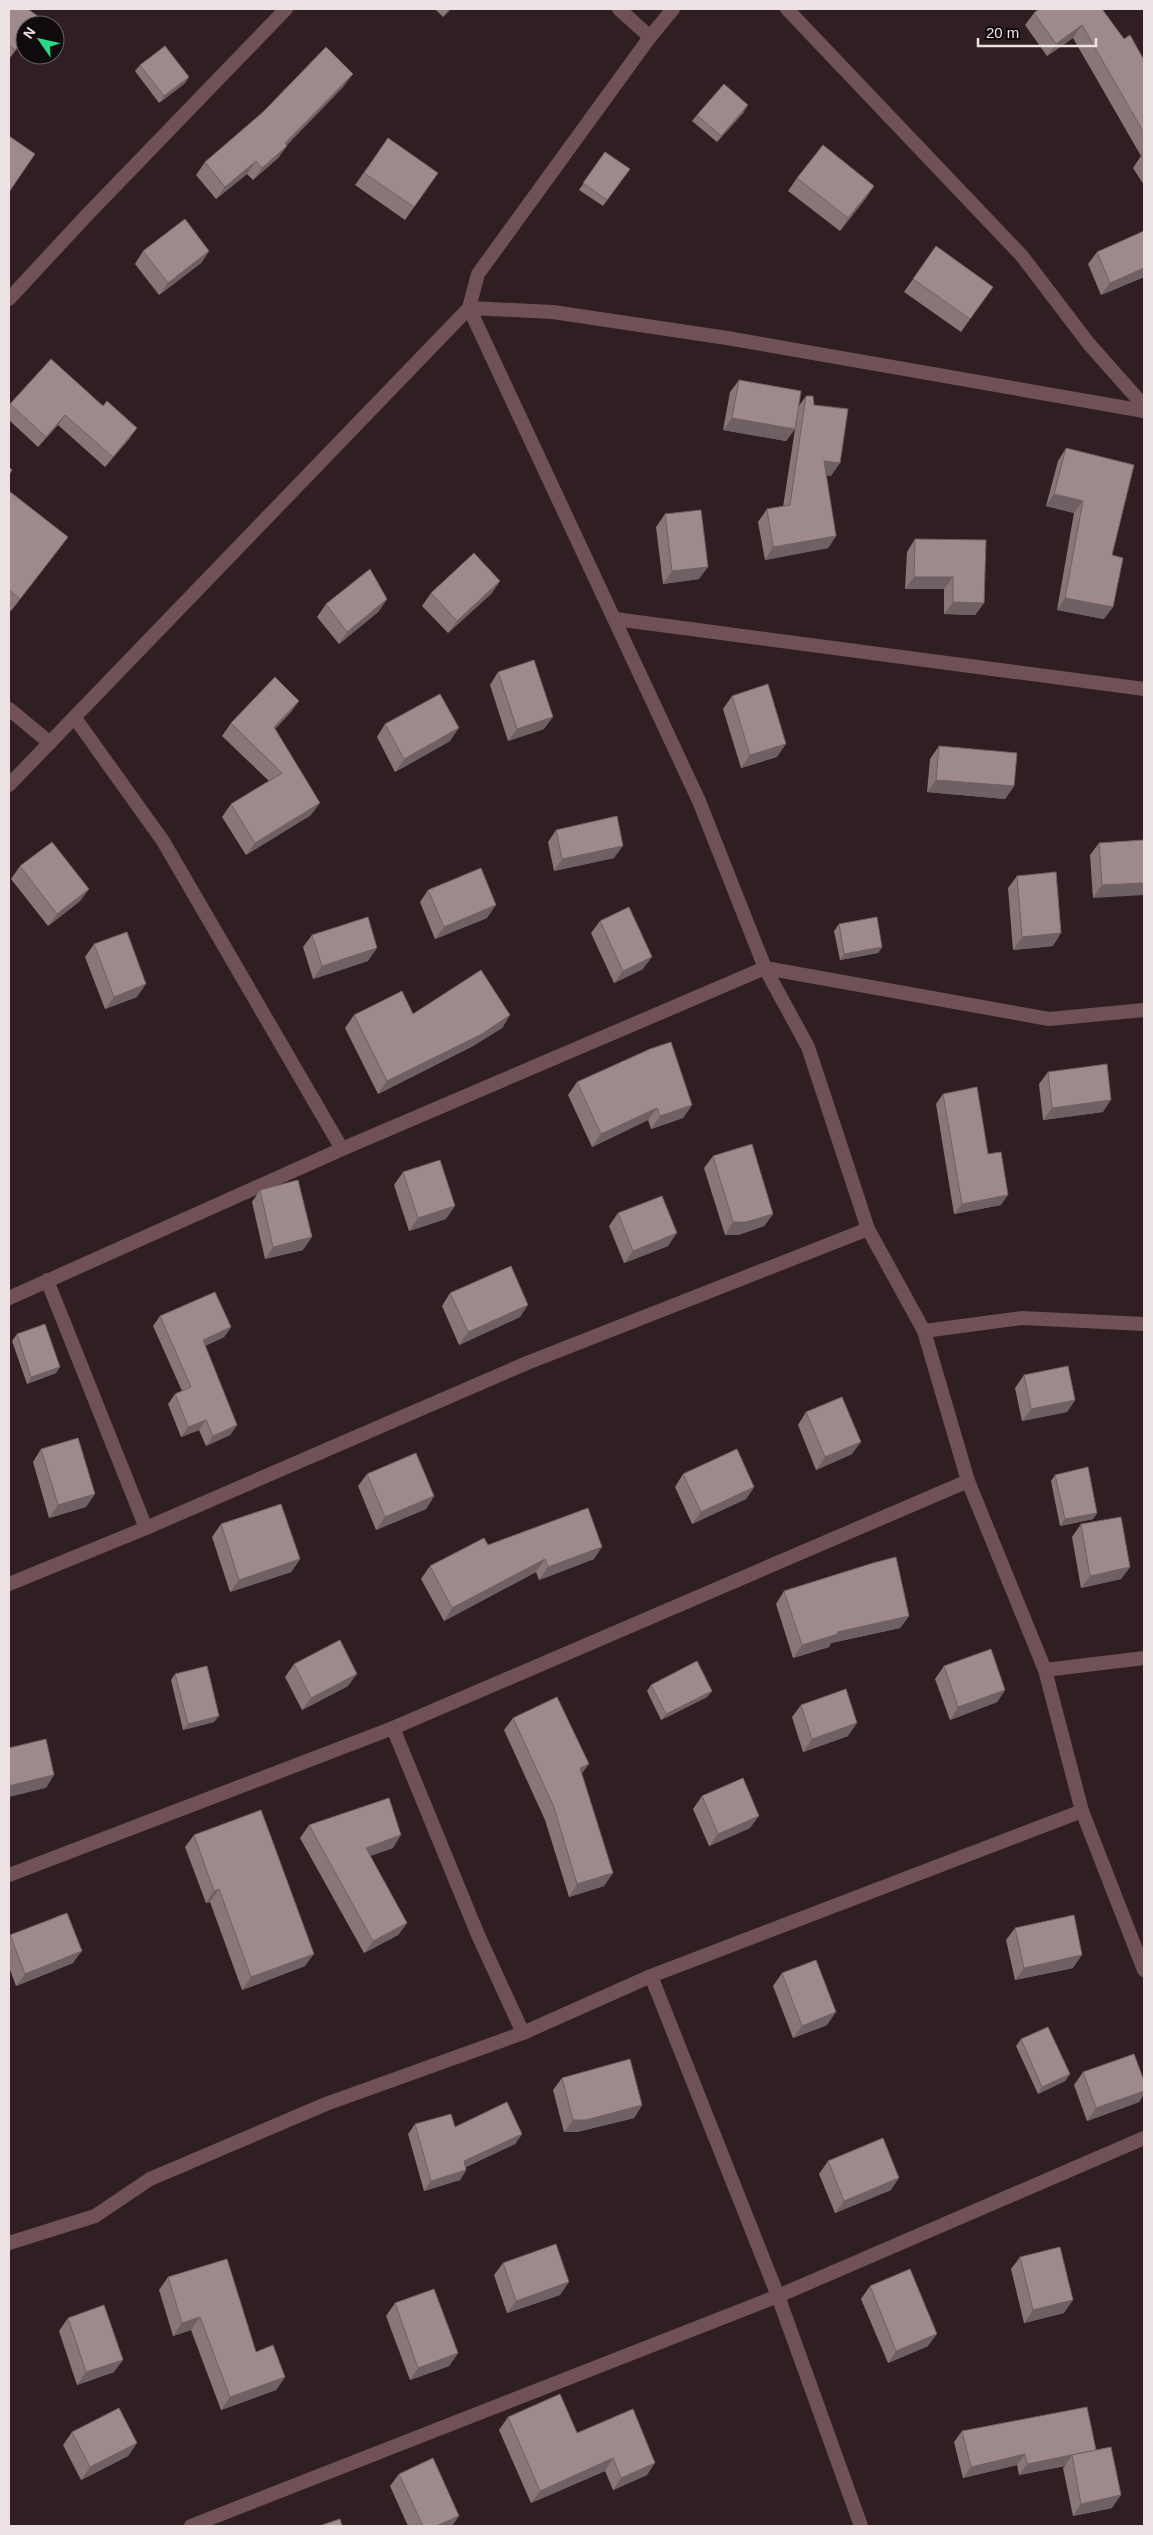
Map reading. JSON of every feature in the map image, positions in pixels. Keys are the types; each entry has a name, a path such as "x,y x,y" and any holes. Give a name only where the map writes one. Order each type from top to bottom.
{"street":[{"path":"9,299 86,216 286,9"},
{"path":"619,9 650,36"},
{"path":"9,785 469,308 478,274 650,36 673,9"},
{"path":"787,9 1022,256 1089,344 1144,406"},
{"path":"469,308 553,312 727,338 1144,411"},
{"path":"469,308 699,801 765,968 808,1047 868,1229 924,1331 968,1481 1046,1670 1082,1811 1137,1937 1144,1970"},
{"path":"614,619 1144,689"},
{"path":"9,708 50,743"},
{"path":"75,718 163,841 342,1149"},
{"path":"9,1298 342,1149 765,968 1049,1019 1144,1010"},
{"path":"9,1584 146,1528 527,1363 868,1229"},
{"path":"47,1280 146,1528"},
{"path":"924,1331 1022,1318 1144,1324"},
{"path":"9,1875 393,1728 968,1481"},
{"path":"1046,1670 1144,1658"},
{"path":"393,1728 478,1935 523,2033"},
{"path":"9,2243 95,2216 150,2179 326,2104 523,2033 650,1976 1082,1811"},
{"path":"650,1976 778,2296 861,2526"},
{"path":"191,2526 778,2296 1144,2138"}],"building":[{"path":"9,9 28,9 36,15 15,15 15,50 9,45"},
{"path":"1039,9 1102,9 1124,39 1130,35 1144,60 1144,133 1082,25 1056,44 1034,13"},
{"path":"165,46 189,77 164,96 140,65"},
{"path":"326,47 353,74 285,143 287,146 262,168 256,161 225,187 205,162 263,112"},
{"path":"724,84 748,105 721,136 697,115"},
{"path":"9,136 35,154 9,192"},
{"path":"388,138 438,173 414,207 364,173"},
{"path":"823,145 874,186 848,218 797,178"},
{"path":"605,152 630,169 607,200 583,183"},
{"path":"185,219 209,251 168,283 143,251"},
{"path":"1144,231 1144,268 1110,283 1097,252"},
{"path":"936,246 993,287 970,319 913,279"},
{"path":"51,359 103,406 107,401 137,428 113,457 65,415 46,437 10,404"},
{"path":"739,380 801,391 795,429 732,418"},
{"path":"806,396 813,396 814,405 848,409 840,463 824,461 836,536 773,547 767,509 790,505"},
{"path":"1066,448 1134,465 1112,555 1123,558 1113,607 1065,598 1083,501 1054,494"},
{"path":"9,491 68,537 20,599 9,590"},
{"path":"701,510 708,567 672,571 665,514"},
{"path":"915,539 986,540 984,603 953,602 953,577 914,577"},
{"path":"474,553 500,581 457,621 431,593"},
{"path":"370,569 387,599 347,632 326,604"},
{"path":"534,660 553,717 517,729 498,672"},
{"path":"275,677 299,701 274,727 320,803 255,843 231,804 282,773 231,723"},
{"path":"768,684 786,744 750,755 732,696"},
{"path":"440,694 459,728 404,759 385,724"},
{"path":"939,746 1017,753 1014,786 936,780"},
{"path":"617,816 623,846 562,859 556,830"},
{"path":"1144,840 1144,883 1102,885 1099,843"},
{"path":"52,842 89,889 57,914 20,866"},
{"path":"481,868 496,905 444,927 428,890"},
{"path":"1056,872 1061,933 1022,937 1017,876"},
{"path":"629,907 652,957 623,971 600,921"},
{"path":"368,917 377,948 322,966 312,935"},
{"path":"877,917 882,947 844,954 839,924"},
{"path":"127,932 146,984 114,997 94,944"},
{"path":"481,970 510,1015 482,1034 387,1081 354,1015 402,991 413,1014"},
{"path":"671,1042 692,1105 660,1116 657,1108 601,1134 577,1082 650,1049"},
{"path":"1107,1064 1111,1100 1052,1108 1048,1072"},
{"path":"977,1087 988,1154 1001,1152 1008,1195 962,1204 943,1094"},
{"path":"752,1144 773,1214 746,1222 733,1222 713,1156"},
{"path":"440,1160 455,1206 418,1218 403,1172"},
{"path":"298,1180 312,1237 273,1247 260,1190"},
{"path":"662,1196 677,1233 633,1251 618,1213"},
{"path":"511,1266 528,1305 468,1332 450,1293"},
{"path":"215,1292 231,1327 203,1340 237,1425 213,1436 206,1420 188,1427 175,1394 191,1387 160,1316"},
{"path":"45,1324 60,1367 31,1377 17,1334"},
{"path":"1068,1366 1075,1400 1031,1409 1024,1375"},
{"path":"842,1397 861,1442 825,1457 806,1412"},
{"path":"78,1438 95,1494 58,1505 41,1449"},
{"path":"737,1449 754,1487 701,1512 683,1474"},
{"path":"416,1453 434,1496 385,1517 367,1474"},
{"path":"1088,1467 1097,1513 1065,1519 1055,1475"},
{"path":"281,1504 300,1559 239,1580 221,1524"},
{"path":"588,1508 602,1547 548,1567 545,1559 452,1608 430,1566 484,1538 488,1545"},
{"path":"1121,1517 1130,1567 1090,1576 1081,1524"},
{"path":"896,1557 909,1616 837,1632 838,1634 802,1645 784,1591"},
{"path":"340,1640 357,1674 311,1698 294,1664"},
{"path":"991,1649 1005,1690 958,1707 944,1666"},
{"path":"697,1661 712,1691 666,1714 651,1685"},
{"path":"207,1666 219,1716 188,1724 175,1674"},
{"path":"846,1689 857,1723 812,1739 801,1705"},
{"path":"557,1697 589,1764 580,1768 613,1873 577,1884 554,1807 513,1718"},
{"path":"46,1739 54,1775 9,1786 9,1748"},
{"path":"743,1778 759,1816 718,1834 702,1796"},
{"path":"389,1798 401,1835 366,1848 407,1923 373,1941 309,1825"},
{"path":"261,1810 314,1954 251,1977 219,1889 214,1891 194,1835"},
{"path":"67,1913 82,1951 25,1974 10,1935"},
{"path":"1074,1915 1082,1955 1024,1968 1015,1928"},
{"path":"816,1960 836,2012 802,2026 782,1973"},
{"path":"1048,2027 1070,2074 1042,2087 1021,2039"},
{"path":"1134,2054 1144,2081 1144,2091 1096,2108 1083,2072"},
{"path":"630,2059 642,2105 586,2120 573,2120 562,2078"},
{"path":"507,2102 522,2134 464,2161 466,2170 431,2181 415,2124 451,2114 455,2127"},
{"path":"883,2138 899,2178 844,2201 828,2161"},
{"path":"556,2244 569,2282 516,2301 503,2263"},
{"path":"1060,2247 1073,2300 1033,2310 1020,2257"},
{"path":"227,2259 256,2352 273,2345 285,2377 230,2397 200,2317 182,2323 168,2277"},
{"path":"910,2269 937,2334 896,2351 870,2286"},
{"path":"434,2289 458,2353 418,2368 395,2303"},
{"path":"104,2305 123,2360 86,2372 68,2318"},
{"path":"560,2394 577,2433 633,2409 655,2463 621,2478 613,2458 540,2491 508,2417"},
{"path":"1087,2407 1096,2450 1027,2464 1025,2454 971,2467 962,2431"},
{"path":"119,2408 137,2443 90,2467 72,2432"},
{"path":"1111,2447 1121,2495 1081,2504 1072,2455"},
{"path":"433,2458 459,2516 436,2526 423,2526 399,2474"},
{"path":"340,2519 342,2526 319,2526"}]}
